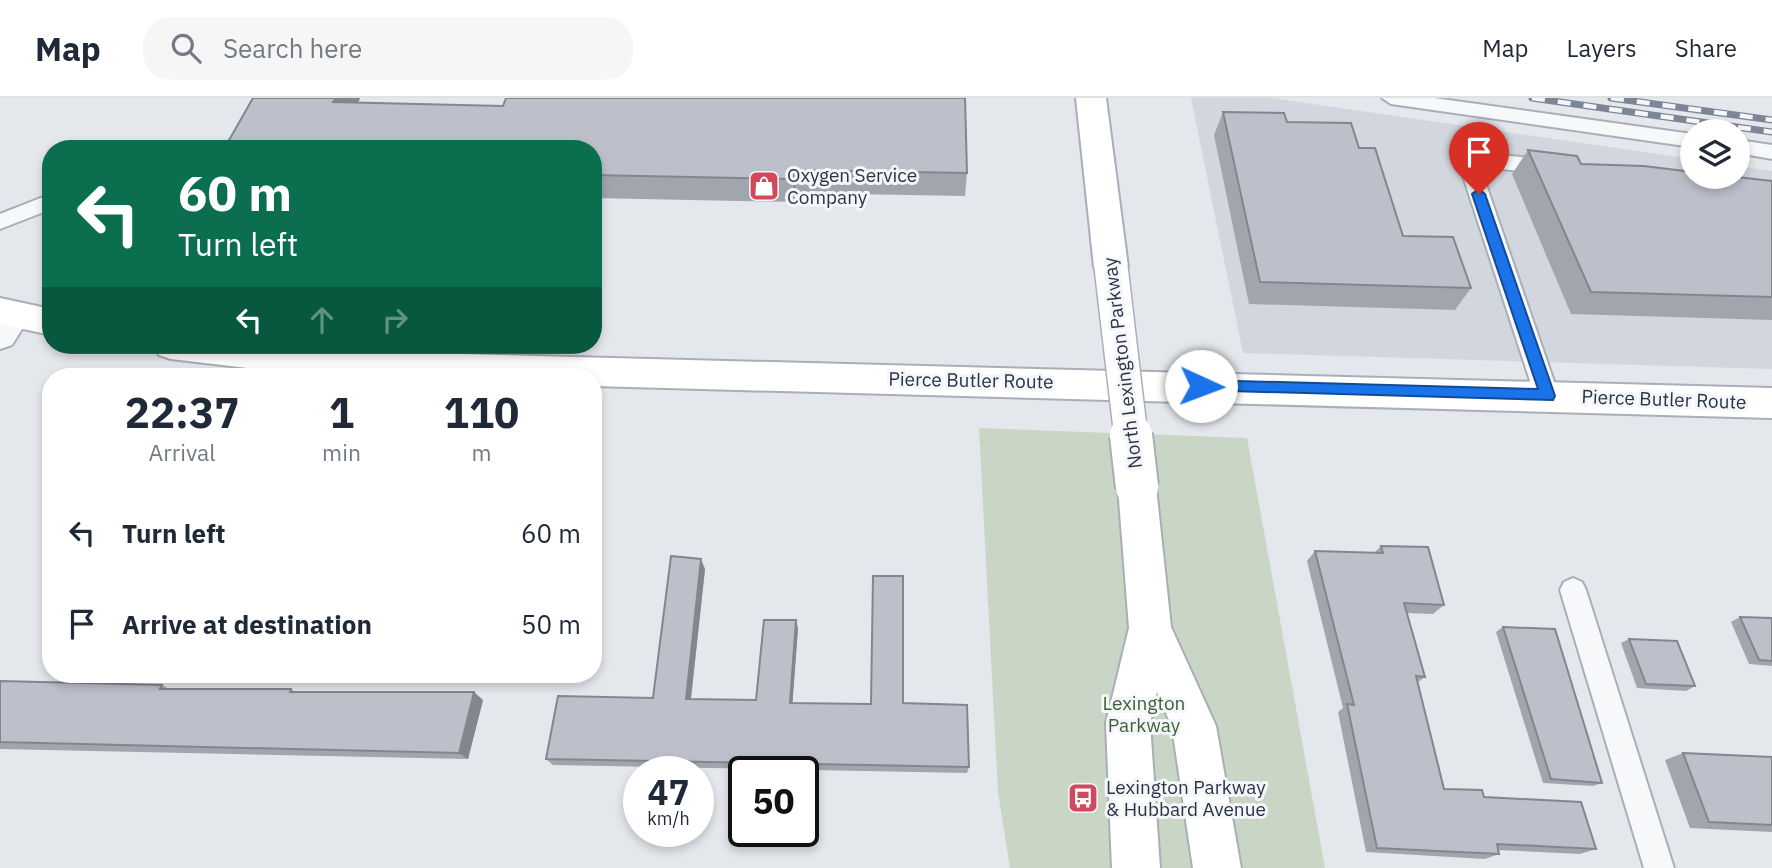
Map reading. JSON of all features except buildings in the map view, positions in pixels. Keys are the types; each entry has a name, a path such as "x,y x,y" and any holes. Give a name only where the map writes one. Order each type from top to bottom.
{"main road":[{"name":"North Lexington Parkway","path":"1091,98 1137,487 1150,628"},
{"path":"5,320 42,322"},
{"name":"Pierce Butler Route","path":"247,354 314,362 383,355 1772,403"},
{"path":"1136,868 1128,723 1150,628"},
{"path":"1150,628 1194,726 1217,868"}],"lane":[{"path":"1391,98 1680,139"},
{"path":"1750,149 1772,152"},
{"path":"1547,396 1471,170 1472,163 1479,160 1496,160 1579,171"},
{"path":"0,222 42,204"},
{"path":"1573,590 1659,868"}],"shaded area":[{"path":"1191,98 1272,98 1680,157 1680,189 1750,189 1750,168 1772,171 1772,369 1243,353"}],"green space":[{"name":"Lexington Parkway","path":"979,428 1247,438 1325,868 1010,868 998,792"}],"railway":[{"path":"1532,98 1772,132"},
{"path":"1611,98 1772,120"}],"place":[{"name":"Oxygen Service Company","path":"764,186"},
{"name":"Lexington Parkway & Hubbard Avenue","path":"1083,798"}],"route":[{"path":"1201,386 1547,396 1479,194"}]}
